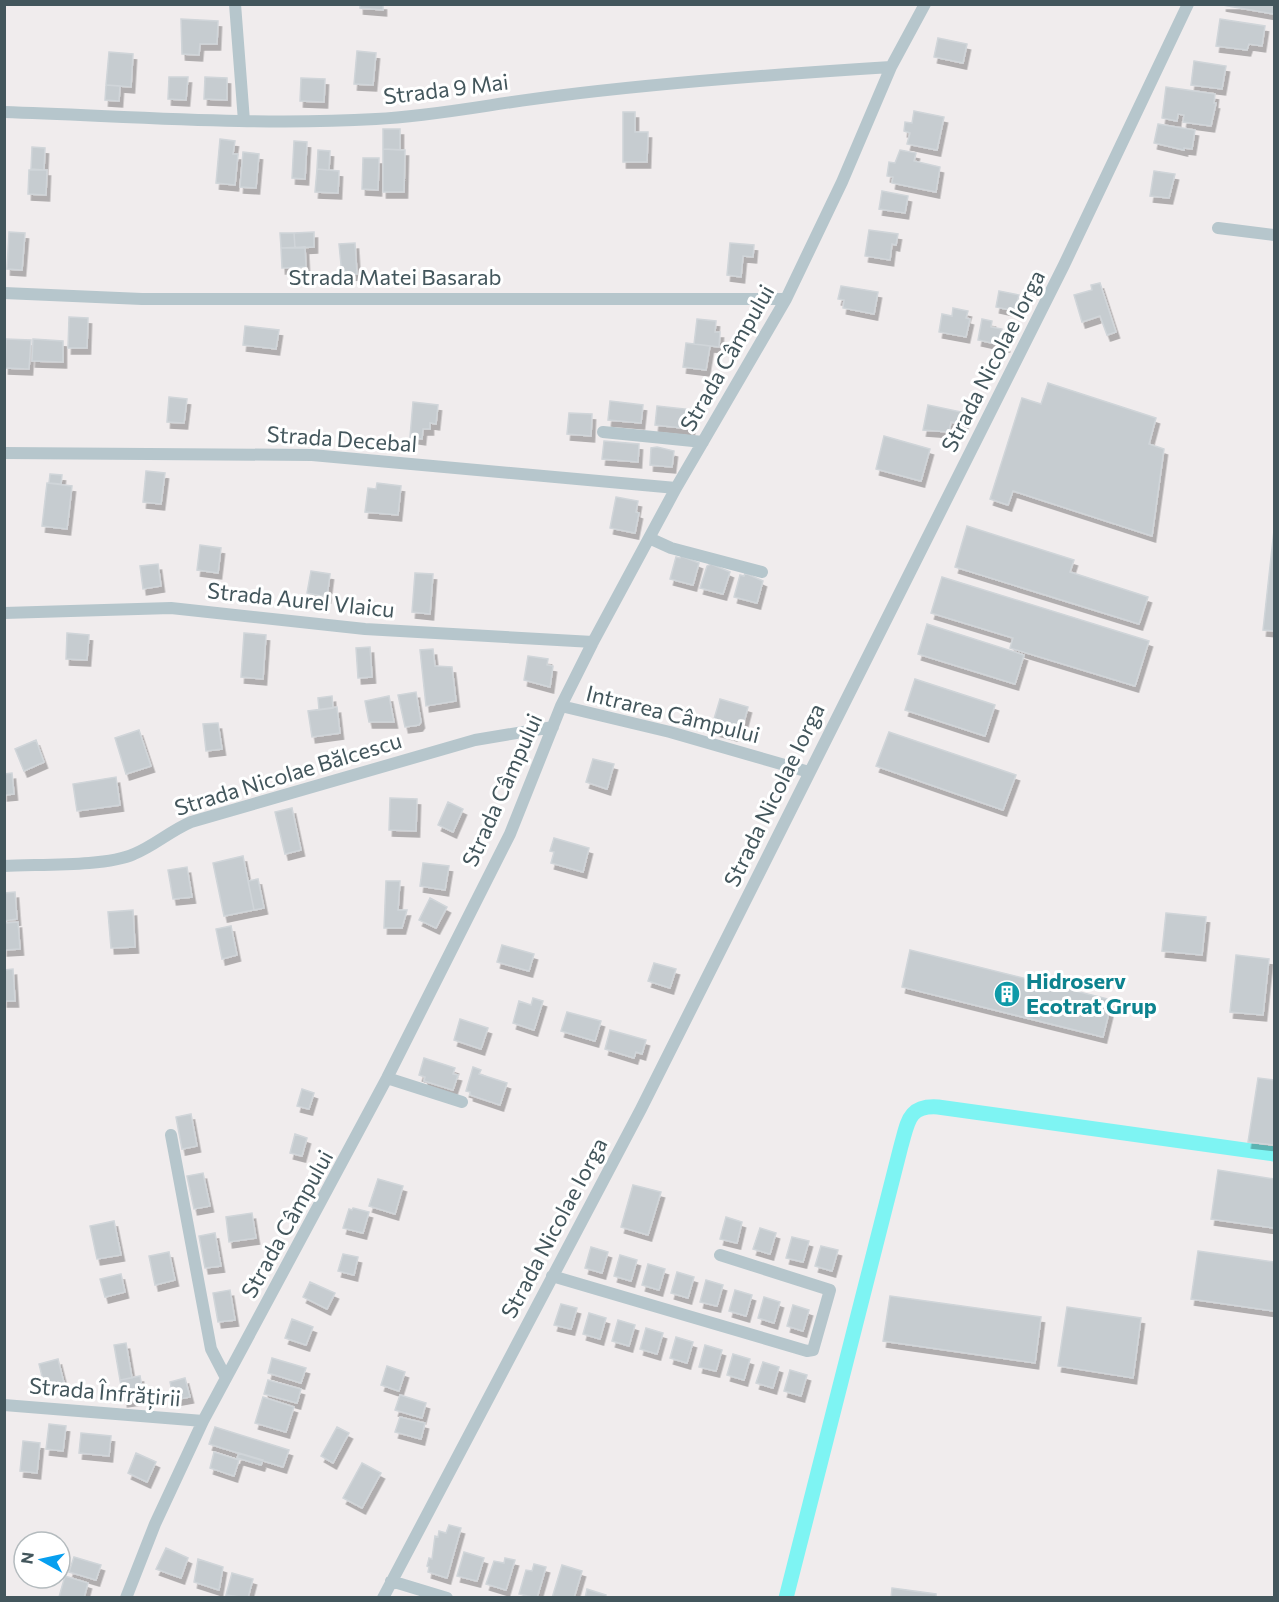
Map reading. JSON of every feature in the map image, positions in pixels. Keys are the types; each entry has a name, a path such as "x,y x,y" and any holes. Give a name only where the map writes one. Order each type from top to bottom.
{"street":[{"path":"235,4 244,121"},
{"name":"Strada Câmpului","path":"126,1598 155,1524 203,1421 387,1078 510,834 561,706 593,642 676,488 786,299 842,182 891,67 925,4"},
{"name":"Strada Nicolae Iorga","path":"383,1598 641,1109 1060,275 1188,4"},
{"name":"Strada 9 Mai","path":"4,112 244,121 313,122 380,119 556,96 752,76 891,67"},
{"path":"1218,228 1275,235"},
{"name":"Strada Matei Basarab","path":"4,293 142,299 786,299"},
{"path":"603,432 703,442"},
{"name":"Strada Decebal","path":"4,453 312,455 676,488"},
{"path":"649,538 671,548 762,572"},
{"name":"Strada Aurel Vlaicu","path":"4,613 171,608 365,629 593,642"},
{"name":"Intrarea Câmpului","path":"561,706 670,732 809,772"},
{"name":"Strada Nicolae Bălcescu","path":"4,866 102,861 132,855 174,829 190,822 475,740 553,727"},
{"path":"387,1078 462,1102"},
{"path":"171,1135 211,1349 226,1378"},
{"path":"552,1276 807,1351 813,1350 830,1290 720,1255"},
{"name":"Strada Înfrățirii","path":"4,1405 203,1421"},
{"path":"391,1581 447,1598"}],"building":[{"path":"360,4 383,4 383,10 360,8"},
{"path":"1223,4 1274,4 1274,14 1223,5"},
{"path":"181,19 218,21 217,44 200,44 199,55 182,54"},
{"path":"1220,19 1265,26 1262,46 1249,44 1247,50 1216,46"},
{"path":"938,38 967,44 963,63 934,57"},
{"path":"357,51 376,53 373,85 354,84"},
{"path":"109,52 133,54 131,87 106,85"},
{"path":"1194,61 1226,66 1222,89 1191,85"},
{"path":"169,77 188,77 186,100 168,99"},
{"path":"205,77 227,78 227,100 204,99"},
{"path":"301,78 325,79 324,102 300,101"},
{"path":"106,85 120,86 119,101 105,100"},
{"path":"1166,87 1215,94 1214,103 1216,103 1211,126 1183,122 1184,115 1178,114 1177,121 1162,118"},
{"path":"914,111 944,117 937,150 907,144 910,133 904,131 905,122 912,123"},
{"path":"623,112 635,112 635,132 648,132 647,162 623,162"},
{"path":"1158,124 1195,130 1192,149 1184,148 1184,150 1154,143"},
{"path":"383,129 400,129 400,150 383,149"},
{"path":"220,139 235,141 233,154 238,154 235,185 216,183"},
{"path":"294,141 307,142 305,179 292,178"},
{"path":"32,147 45,148 44,170 31,169"},
{"path":"383,149 405,150 404,192 383,192"},
{"path":"318,150 330,151 329,170 317,169"},
{"path":"900,150 916,153 914,161 940,167 936,192 892,183 893,177 887,176 889,162 895,163"},
{"path":"243,152 259,154 256,188 240,187"},
{"path":"363,158 379,158 378,190 362,189"},
{"path":"317,169 339,171 338,193 315,192"},
{"path":"29,170 47,170 46,195 28,194"},
{"path":"1154,171 1175,174 1169,198 1150,196"},
{"path":"882,191 908,196 905,213 879,209"},
{"path":"869,230 898,234 896,245 892,244 890,260 865,256"},
{"path":"9,232 25,233 22,270 7,269"},
{"path":"314,232 314,247 295,248 294,233"},
{"path":"280,233 294,233 295,248 281,248"},
{"path":"355,243 357,274 342,275 339,244"},
{"path":"730,243 754,245 753,257 743,256 741,277 727,275"},
{"path":"305,247 306,267 282,268 281,248"},
{"path":"1100,283 1116,332 1107,335 1100,316 1082,322 1074,295 1092,290 1091,285"},
{"path":"841,286 878,292 874,314 843,308 844,300 838,299"},
{"path":"999,291 1019,295 1015,311 996,307"},
{"path":"953,308 968,311 966,318 970,319 966,337 939,332 942,314 952,316"},
{"path":"69,317 88,318 87,348 68,348"},
{"path":"697,319 716,321 715,332 720,332 719,347 694,344"},
{"path":"982,319 992,321 991,327 1002,329 1001,333 1008,334 1006,346 978,340"},
{"path":"245,326 279,330 276,349 243,345"},
{"path":"6,339 31,340 29,369 5,368"},
{"path":"33,339 63,341 63,362 32,361"},
{"path":"686,343 710,346 706,370 683,367"},
{"path":"1048,383 1156,418 1149,444 1164,449 1152,536 1013,491 1008,505 990,499 1022,398 1041,404"},
{"path":"169,397 187,399 184,423 167,422"},
{"path":"610,401 643,405 641,423 608,420"},
{"path":"413,402 438,405 436,424 430,423 430,429 423,429 422,439 410,437"},
{"path":"928,405 966,413 964,425 951,422 949,432 923,430"},
{"path":"657,406 693,410 691,429 655,425"},
{"path":"569,413 592,414 591,436 567,434"},
{"path":"884,436 930,449 921,481 876,469"},
{"path":"604,441 639,444 638,462 602,459"},
{"path":"651,448 674,451 672,467 650,465"},
{"path":"146,471 165,473 161,504 143,502"},
{"path":"50,474 62,475 61,484 49,483"},
{"path":"47,483 72,486 67,529 42,526"},
{"path":"377,483 401,486 398,515 365,512 368,488 376,489"},
{"path":"616,497 638,501 636,512 639,513 635,533 610,528"},
{"path":"967,526 1074,560 1070,572 1148,597 1139,624 955,567"},
{"path":"1274,530 1274,631 1263,630"},
{"path":"200,545 221,548 218,573 197,570"},
{"path":"681,556 699,563 693,585 670,579 676,557"},
{"path":"158,564 161,586 143,589 140,566"},
{"path":"711,564 730,572 723,594 700,588 707,566"},
{"path":"311,571 330,574 327,597 307,593"},
{"path":"415,573 433,574 430,614 412,612"},
{"path":"745,573 763,581 757,603 734,597 740,575 744,576"},
{"path":"942,577 1149,641 1135,686 1010,648 1013,638 931,613"},
{"path":"927,624 1024,655 1015,684 918,654"},
{"path":"67,633 89,635 87,660 66,659"},
{"path":"244,633 266,635 263,679 241,677"},
{"path":"370,647 372,677 358,678 356,648"},
{"path":"433,649 435,666 452,667 456,701 426,706 420,650"},
{"path":"528,656 548,659 547,665 553,666 550,687 524,680"},
{"path":"915,679 995,705 985,736 905,710"},
{"path":"416,692 421,722 419,725 405,727 398,695"},
{"path":"332,696 333,708 319,710 318,698"},
{"path":"389,696 394,722 369,722 365,701"},
{"path":"720,699 748,707 743,726 737,725 734,735 711,729"},
{"path":"337,707 340,733 312,737 308,711"},
{"path":"218,723 222,749 206,751 203,724"},
{"path":"139,730 151,766 126,774 115,738"},
{"path":"889,732 1016,775 1003,810 876,766"},
{"path":"36,740 44,762 24,771 15,749"},
{"path":"593,759 614,764 607,789 586,782"},
{"path":"12,773 14,794 4,795 4,774"},
{"path":"116,777 120,805 77,811 73,784"},
{"path":"390,798 417,799 416,831 389,830"},
{"path":"448,802 463,809 453,832 438,825"},
{"path":"292,808 301,850 285,854 275,812"},
{"path":"554,838 589,848 583,872 551,863 554,852 550,851"},
{"path":"243,856 254,910 224,916 213,863"},
{"path":"423,863 449,866 445,890 420,886"},
{"path":"187,867 192,897 173,899 168,870"},
{"path":"258,879 264,908 254,910 248,881"},
{"path":"386,881 400,881 398,910 407,910 402,928 384,928"},
{"path":"15,892 17,919 4,921 4,893"},
{"path":"430,898 447,907 436,928 419,920"},
{"path":"133,910 135,947 111,948 108,912"},
{"path":"1166,913 1206,917 1202,955 1162,951"},
{"path":"18,922 20,949 4,950 4,923"},
{"path":"231,926 237,955 222,959 216,929"},
{"path":"502,945 534,954 529,971 497,962"},
{"name":"Hidroserv Ecotrat Grup","path":"910,950 1112,1000 1103,1037 902,987"},
{"path":"1236,955 1269,959 1263,1015 1230,1012"},
{"path":"654,963 676,969 670,988 648,981"},
{"path":"13,969 15,1001 4,1001 4,970"},
{"path":"533,998 543,1001 534,1030 513,1023 519,1001 531,1005"},
{"path":"567,1012 601,1021 595,1041 561,1031"},
{"path":"460,1019 488,1028 481,1049 454,1040"},
{"path":"610,1030 646,1040 642,1054 636,1052 634,1058 605,1049"},
{"path":"424,1058 455,1068 453,1074 458,1075 453,1090 424,1081 425,1077 419,1075"},
{"path":"473,1067 481,1070 479,1074 507,1083 500,1105 470,1095 470,1092 466,1091"},
{"path":"1258,1078 1274,1080 1274,1145 1248,1142"},
{"path":"302,1089 314,1093 309,1109 297,1106"},
{"path":"191,1114 197,1146 182,1149 176,1117"},
{"path":"295,1134 307,1138 302,1156 290,1153"},
{"path":"1218,1170 1274,1179 1274,1228 1211,1219"},
{"path":"203,1173 210,1206 194,1209 187,1176"},
{"path":"378,1179 403,1186 395,1214 369,1206"},
{"path":"633,1185 661,1192 648,1235 621,1227"},
{"path":"349,1209 369,1212 363,1233 343,1228"},
{"path":"252,1213 256,1238 229,1242 226,1217"},
{"path":"726,1217 742,1222 737,1243 720,1239"},
{"path":"114,1221 121,1255 97,1259 90,1226"},
{"path":"760,1228 776,1233 770,1254 753,1249"},
{"path":"215,1233 221,1266 205,1268 199,1236"},
{"path":"792,1237 809,1241 803,1262 786,1258"},
{"path":"821,1246 838,1250 832,1271 815,1266"},
{"path":"591,1247 608,1252 602,1273 585,1268"},
{"path":"1198,1251 1274,1262 1274,1311 1191,1299"},
{"path":"169,1252 175,1280 155,1285 149,1256"},
{"path":"343,1254 358,1257 354,1275 338,1271"},
{"path":"620,1255 637,1260 631,1281 614,1276"},
{"path":"648,1264 665,1269 659,1290 642,1285"},
{"path":"677,1272 694,1277 688,1298 671,1293"},
{"path":"121,1274 125,1292 105,1297 100,1279"},
{"path":"706,1280 723,1285 717,1306 700,1302"},
{"path":"310,1282 335,1293 327,1309 303,1297"},
{"path":"230,1290 235,1320 218,1322 213,1293"},
{"path":"735,1290 752,1295 746,1316 729,1311"},
{"path":"890,1296 1041,1317 1035,1363 883,1341"},
{"path":"764,1297 780,1302 774,1323 758,1318"},
{"path":"561,1304 577,1308 571,1329 554,1325"},
{"path":"793,1305 809,1310 803,1331 787,1326"},
{"path":"1067,1307 1141,1318 1133,1378 1058,1366"},
{"path":"589,1313 606,1318 600,1339 583,1334"},
{"path":"292,1319 313,1327 306,1345 285,1338"},
{"path":"618,1320 635,1325 629,1346 612,1341"},
{"path":"646,1328 663,1333 657,1354 640,1349"},
{"path":"676,1337 693,1342 687,1363 670,1358"},
{"path":"126,1343 132,1378 120,1380 114,1345"},
{"path":"705,1345 722,1350 716,1371 699,1367"},
{"path":"733,1354 750,1359 744,1380 727,1375"},
{"path":"272,1358 306,1368 301,1383 268,1373"},
{"path":"58,1359 64,1383 45,1388 39,1364"},
{"path":"763,1362 779,1367 773,1388 756,1383"},
{"path":"387,1366 405,1372 399,1391 381,1385"},
{"path":"790,1370 807,1375 801,1396 784,1391"},
{"path":"140,1376 144,1398 124,1401 120,1380"},
{"path":"185,1378 190,1397 174,1400 170,1382"},
{"path":"268,1380 301,1389 297,1403 264,1394"},
{"path":"400,1395 426,1403 422,1418 395,1410"},
{"path":"263,1397 294,1407 286,1432 255,1423"},
{"path":"400,1417 425,1423 421,1439 395,1432"},
{"path":"49,1424 66,1426 63,1451 46,1449"},
{"path":"215,1427 289,1450 283,1467 209,1444"},
{"path":"337,1427 349,1433 333,1463 321,1456"},
{"path":"81,1433 111,1436 109,1456 79,1453"},
{"path":"23,1441 40,1443 37,1473 20,1471"},
{"path":"214,1452 239,1460 234,1476 210,1468"},
{"path":"136,1453 156,1462 147,1482 128,1473"},
{"path":"239,1453 263,1460 261,1465 237,1458"},
{"path":"362,1463 381,1473 362,1508 343,1498"},
{"path":"449,1525 461,1528 447,1578 428,1572 429,1567 427,1566 429,1558 432,1559 435,1536 438,1537 439,1531 446,1533"},
{"path":"166,1548 188,1558 181,1578 156,1569"},
{"path":"464,1552 484,1558 477,1581 457,1576"},
{"path":"74,1557 101,1565 96,1580 72,1573"},
{"path":"505,1558 515,1560 506,1590 486,1584 494,1561 504,1563"},
{"path":"198,1559 223,1567 219,1590 194,1582"},
{"path":"534,1564 546,1567 537,1598 519,1594 526,1570 532,1571"},
{"path":"562,1565 582,1571 574,1598 552,1598"},
{"path":"232,1573 253,1579 248,1598 226,1595"},
{"path":"72,1578 88,1583 84,1598 59,1597 61,1590 72,1590"},
{"path":"892,1588 936,1594 936,1598 891,1598"},
{"path":"587,1589 606,1595 605,1598 585,1598"}],"waterway":[{"path":"786,1598 901,1146 908,1123 915,1112 928,1107 938,1107 1274,1154"}],"place":[{"name":"Hidroserv Ecotrat Grup","path":"1007,994"}]}
